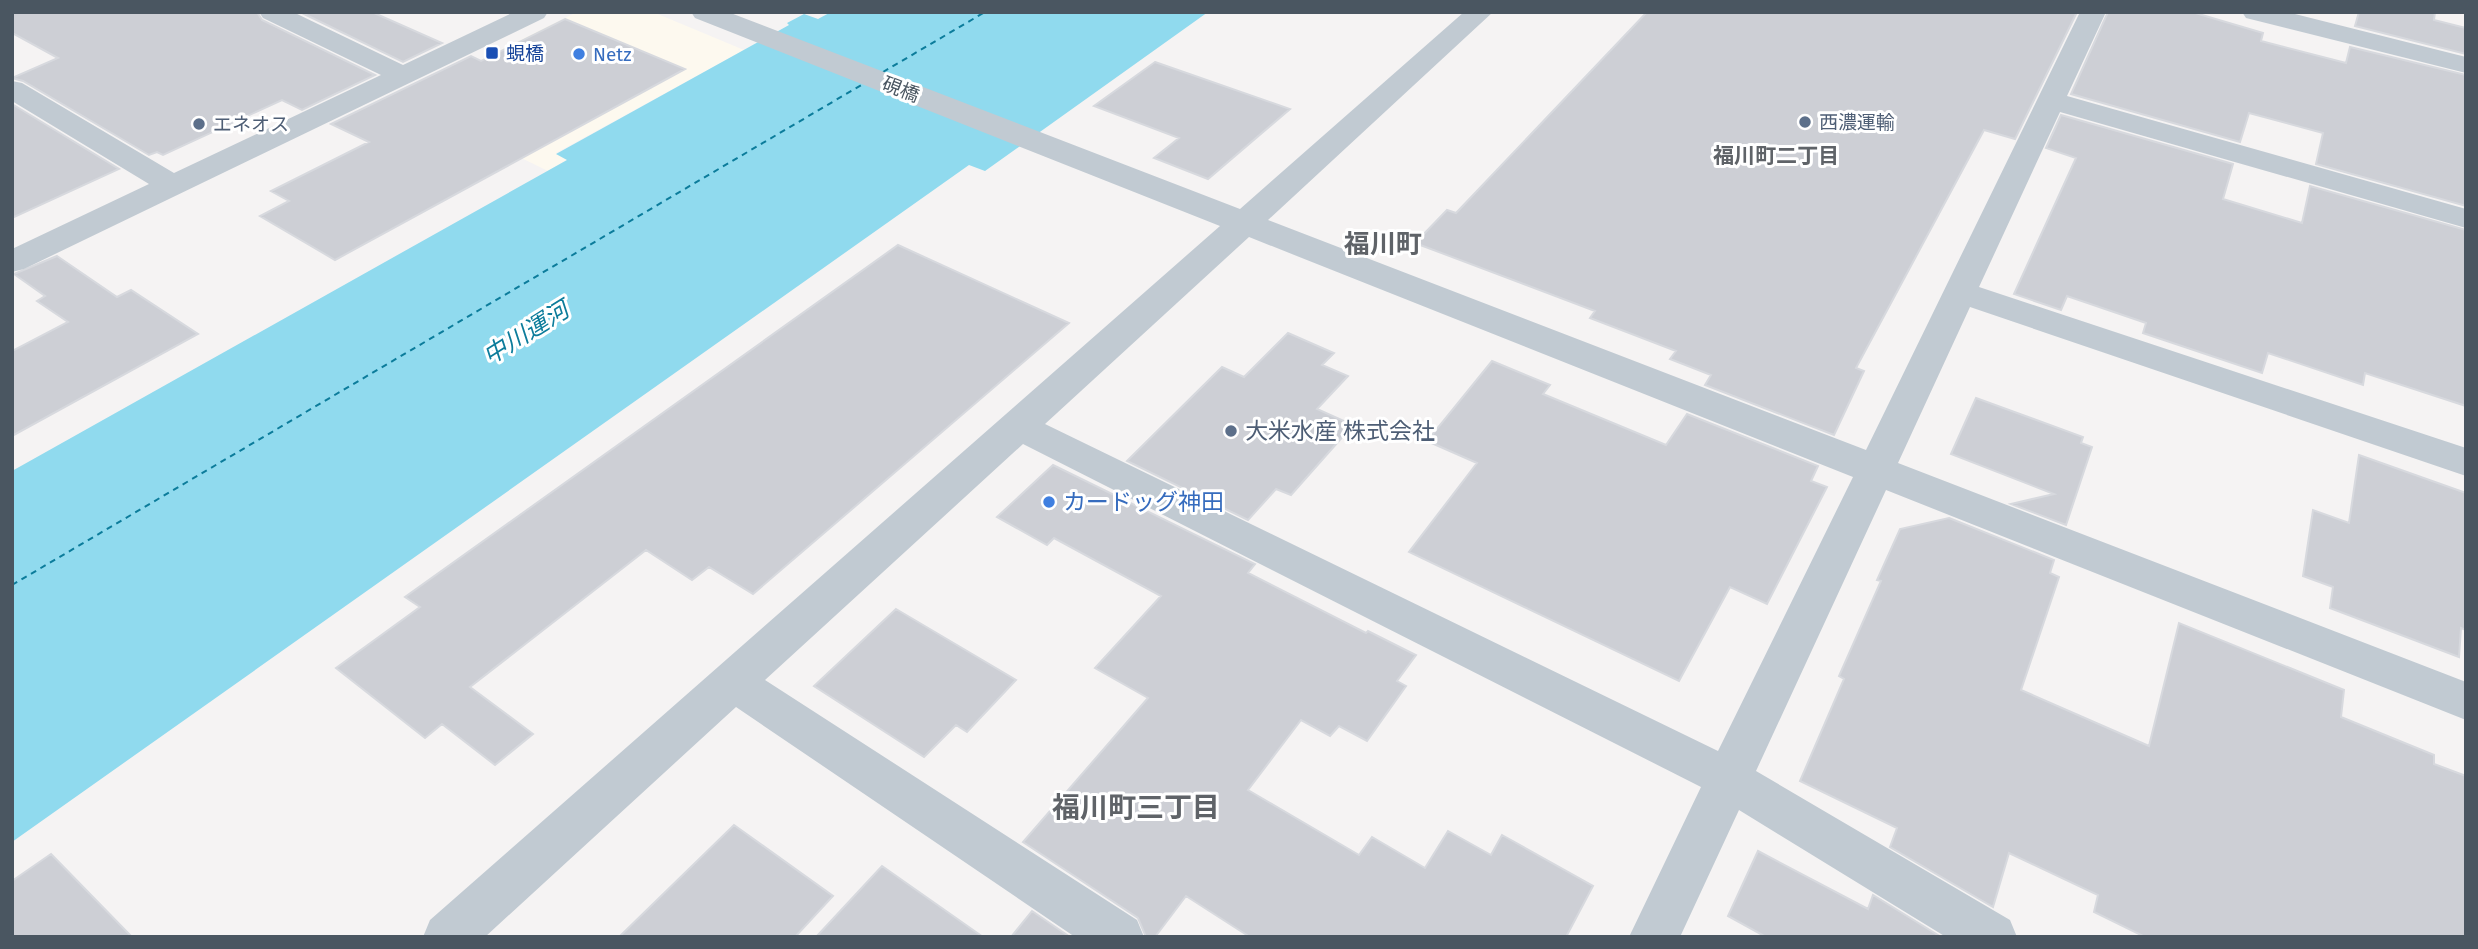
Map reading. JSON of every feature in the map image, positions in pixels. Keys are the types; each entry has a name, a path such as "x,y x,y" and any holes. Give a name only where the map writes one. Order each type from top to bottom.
{"street":[{"path":"272,12 403,75"},
{"path":"12,262 535,12"},
{"name":"硯橋","path":"704,12 2466,701"},
{"path":"448,937 1480,12"},
{"path":"1654,937 2093,12"},
{"path":"2255,12 2466,65"},
{"path":"12,89 173,185"},
{"path":"2051,100 2466,219"},
{"path":"1960,292 2466,463"},
{"path":"1018,426 1729,779 1992,937"},
{"path":"733,682 1119,937"}],"shaded area":[{"path":"577,12 653,12 744,50 556,153 568,159 548,171 400,99"}],"water":[{"name":"中川運河","path":"831,12 1208,12 985,171 969,165 12,842 12,471 567,160 556,154 789,25 787,23 804,14 818,19"}],"building":[{"path":"12,12 257,12 262,20 375,75 302,110 282,100 163,155 157,152 149,155 23,81 12,78 58,58 12,33"},
{"path":"300,12 372,12 442,43 403,62"},
{"path":"1647,12 2077,12 2015,139 1984,130 1856,368 1864,371 1834,435 1705,385 1711,375 1670,359 1676,351 1590,318 1595,311 1415,243 1447,210 1456,213"},
{"path":"2108,12 2192,12 2263,33 2261,41 2346,63 2350,47 2466,75 2466,206 2316,164 2323,133 2249,113 2240,142 2071,94"},
{"path":"2359,12 2435,12 2434,20 2466,28 2466,54 2355,26"},
{"path":"565,19 685,69 335,260 260,216 289,201 271,191 369,142 331,124 471,56 481,61"},
{"path":"1155,62 1290,109 1208,179 1154,158 1179,138 1094,106"},
{"path":"12,104 119,169 12,218"},
{"path":"2061,115 2233,164 2223,199 2302,223 2310,186 2466,230 2466,406 2365,373 2363,385 2268,353 2262,373 2143,333 2146,323 2067,296 2061,310 2014,294 2076,158 2046,148"},
{"path":"898,245 1069,323 753,594 709,567 692,580 646,550 470,687 533,734 495,765 442,724 425,738 336,668 420,607 405,597"},
{"path":"57,256 117,297 131,290 198,334 12,436 12,351 68,322 37,301 45,296 14,274"},
{"path":"1288,333 1334,353 1322,365 1348,376 1317,409 1353,425 1291,495 1276,489 1248,520 1127,461 1222,367 1244,377"},
{"path":"1492,361 1550,385 1543,394 1666,445 1687,414 1818,466 1811,481 1827,487 1767,604 1730,587 1679,681 1409,552 1477,463 1427,441"},
{"path":"1976,398 2083,437 2081,443 2092,447 2066,525 2011,504 2054,494 1951,454"},
{"path":"2359,455 2466,493 2466,630 2461,628 2459,657 2330,608 2333,587 2303,576 2313,510 2349,523"},
{"path":"1053,465 1255,564 1248,573 1366,633 1368,631 1416,655 1397,681 1406,686 1367,741 1339,726 1330,736 1301,720 1248,790 1359,855 1372,837 1425,868 1448,831 1491,855 1502,835 1593,886 1566,937 1250,937 1186,896 1155,937 1146,937 1138,918 1023,842 1148,698 1095,668 1161,596 1054,538 1047,545 997,517"},
{"path":"1949,518 2054,560 2050,573 2059,577 2021,690 2149,746 2179,623 2344,690 2341,717 2434,755 2434,764 2466,776 2466,937 2145,937 2094,912 2098,895 2009,853 1993,907 1890,847 1897,828 1800,781 1844,679 1839,676 1881,581 1877,580 1900,529"},
{"path":"896,609 1016,680 967,732 956,725 924,757 814,686"},
{"path":"734,825 833,896 795,937 619,937"},
{"path":"1758,851 1868,909 1873,895 1941,937 1766,937 1728,916"},
{"path":"51,854 132,937 12,937 12,881"},
{"path":"882,866 983,937 816,937"},
{"path":"1032,911 1070,937 1011,937"}],"ferry route":[{"path":"883,72 985,12"},
{"path":"12,585 863,84"}],"place":[{"name":"蜆橋","path":"492,53"},
{"name":"Netz","path":"579,54"},
{"name":"西濃運輸","path":"1805,122"},
{"name":"エネオス","path":"199,124"},
{"name":"大米水産 株式会社","path":"1231,431"},
{"name":"カードッグ神田","path":"1049,502"}],"district":[{"name":"福川町二丁目","path":"1776,156"},
{"name":"福川町","path":"1383,244"},
{"name":"福川町三丁目","path":"1136,807"}]}
